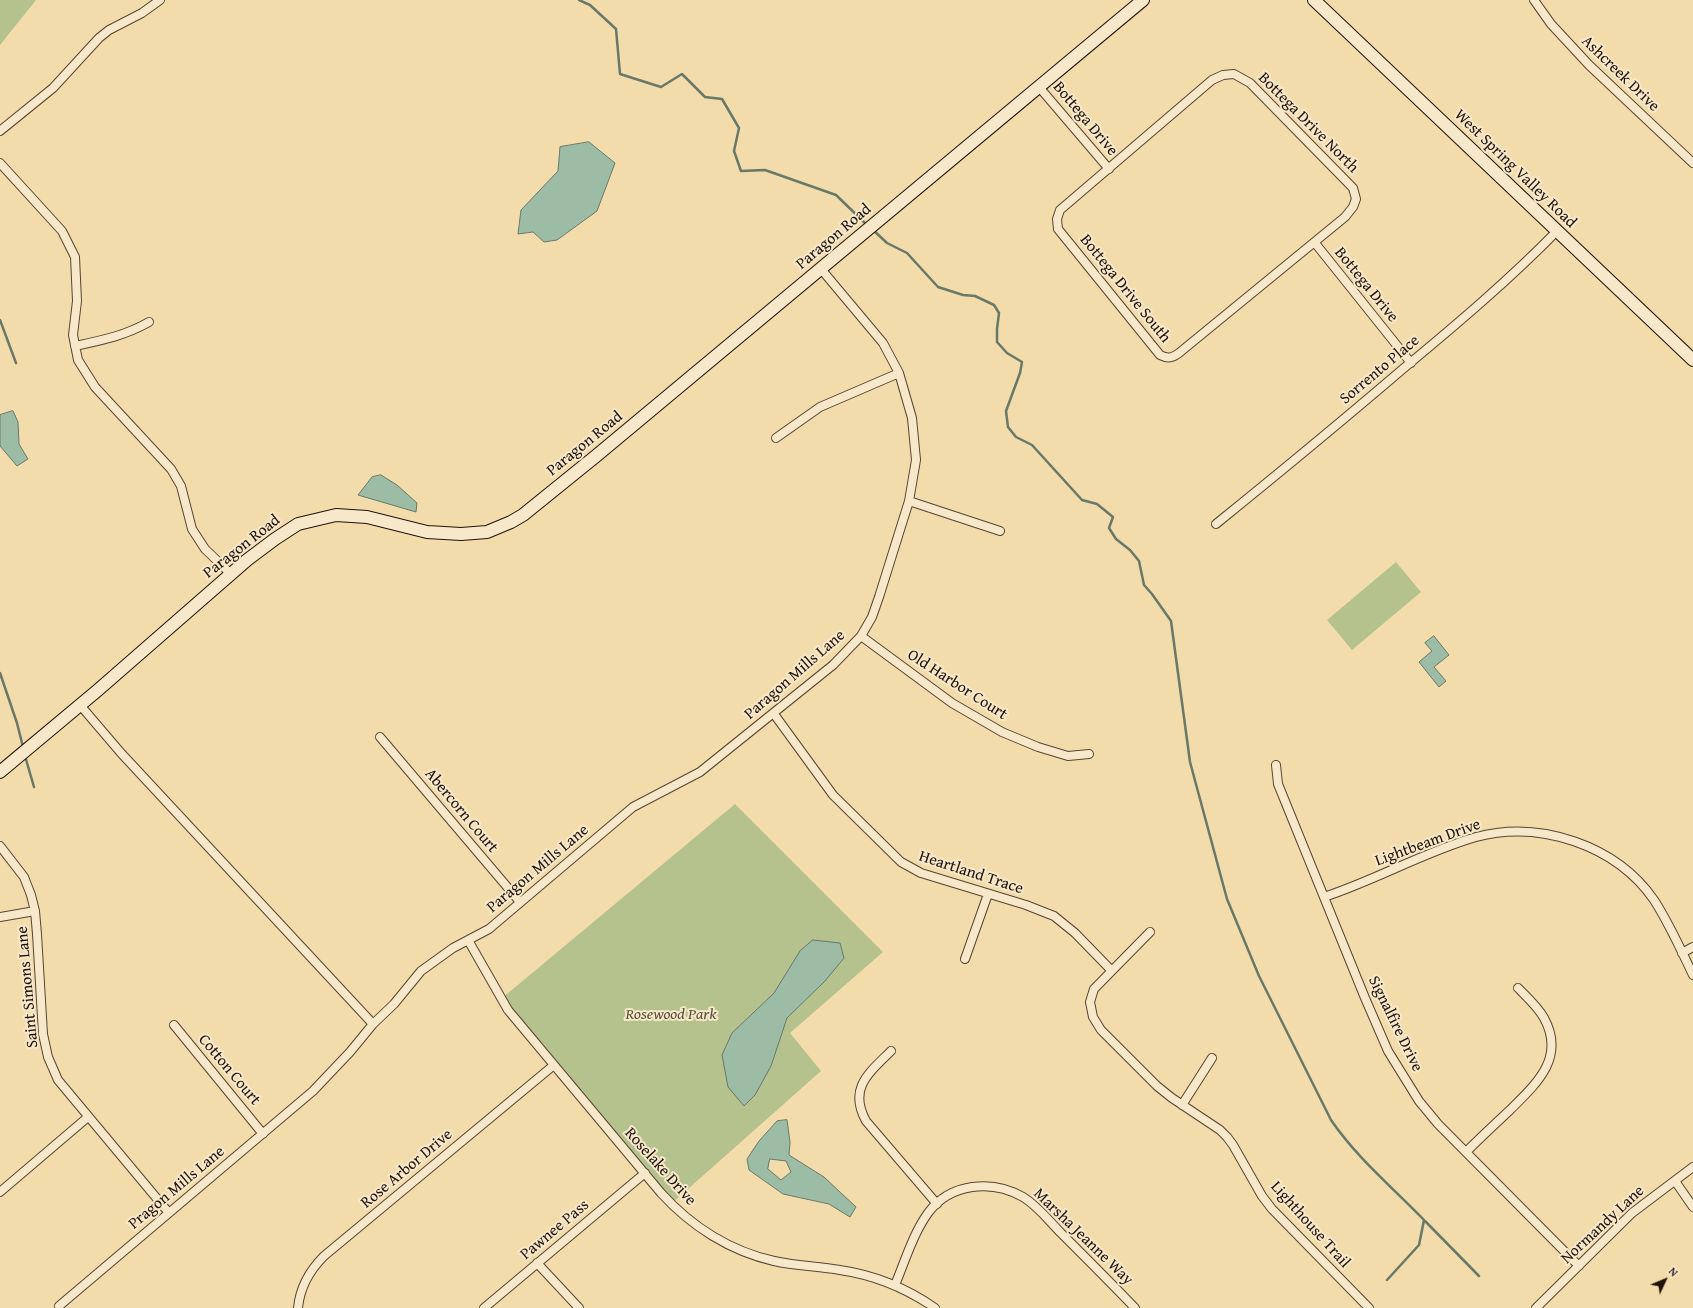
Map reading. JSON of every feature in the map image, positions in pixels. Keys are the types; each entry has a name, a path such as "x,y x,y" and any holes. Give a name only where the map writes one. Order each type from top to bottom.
{"street":[{"path":"0,132 53,88 99,38 160,0"},
{"name":"Paragon Road","path":"0,772 231,574 275,539 298,524 336,515 367,517 417,530 456,534 486,532 511,522 523,515 596,456 1143,0"},
{"name":"West Spring Valley Road","path":"1314,0 1693,360"},
{"name":"Ashcreek Drive","path":"1534,0 1552,24 1579,54 1693,163"},
{"name":"Bottega Drive North","path":"1109,169 1212,80 1223,75 1234,74 1250,83 1353,188 1356,199 1353,207 1345,217 1315,243"},
{"name":"Bottega Drive","path":"1039,87 1109,169"},
{"path":"0,163 62,231 75,257 77,301 73,335 78,360 95,387 171,469 181,486 192,529 205,549 231,574"},
{"name":"Bottega Drive South","path":"1109,169 1060,210 1056,219 1058,229 1160,355 1167,358 1173,357 1180,353 1315,243"},
{"name":"Sorrento Place","path":"1216,524 1318,442 1411,363 1519,270 1557,231"},
{"name":"Bottega Drive","path":"1315,243 1411,363"},
{"name":"Paragon Mills Lane","path":"373,1024 394,1004 421,971 453,948 489,929 633,807 700,772 833,665 861,636 872,617 909,501 916,460 912,418 899,373 883,343 821,269"},
{"path":"75,346 114,338 128,333 149,322"},
{"path":"776,438 820,407 899,373"},
{"path":"909,501 1000,531"},
{"name":"Old Harbor Court","path":"861,636 952,703 1002,732 1038,747 1068,756 1089,754"},
{"path":"80,705 121,753 373,1024"},
{"name":"Heartland Trace","path":"774,714 833,795 894,856 910,868 921,873 1040,910 1054,916 1075,933 1111,970"},
{"name":"Abercorn Court","path":"380,737 520,902"},
{"name":"Signalfire Drive","path":"1276,765 1278,784 1365,998 1388,1051 1401,1073 1419,1101 1438,1124 1579,1266"},
{"name":"Lightbeam Drive","path":"1324,896 1477,837 1508,832 1542,834 1559,837 1590,848 1609,857 1622,866 1645,888 1653,900 1693,975"},
{"name":"Saint Simons Lane","path":"0,846 24,877 32,895 35,911 43,1034 48,1058 58,1080 169,1213"},
{"path":"965,959 988,894"},
{"path":"0,917 35,911"},
{"name":"Lighthouse Trail","path":"1150,932 1098,983 1091,995 1090,1009 1093,1018 1102,1030 1157,1086 1182,1105 1216,1127 1227,1137 1262,1196 1369,1308"},
{"name":"Roselake Drive","path":"468,940 508,1010 666,1198 682,1214 704,1230 735,1248 772,1260 862,1274 895,1285 935,1308"},
{"path":"1682,953 1693,947"},
{"path":"1466,1152 1540,1080 1549,1061 1552,1041 1548,1026 1539,1010 1518,988"},
{"name":"Pragon Mills Lane","path":"59,1306 313,1092 350,1052 373,1024"},
{"name":"Cotton Court","path":"174,1025 263,1134"},
{"path":"891,1051 867,1075 863,1082 859,1098 860,1106 866,1121 937,1204"},
{"path":"1182,1105 1212,1058"},
{"name":"Rose Arbor Drive","path":"298,1308 303,1286 310,1272 324,1256 554,1065"},
{"path":"0,1192 88,1117"},
{"name":"Normandy Lane","path":"1536,1308 1632,1213 1693,1167"},
{"name":"Pawnee Pass","path":"484,1308 645,1173"},
{"path":"1674,1181 1693,1208"},
{"name":"Marsha Jeanne Way","path":"895,1285 921,1224 937,1204 956,1191 977,1186 999,1187 1024,1198 1033,1205 1135,1308"},
{"path":"537,1263 579,1308"}],"green space":[{"path":"0,0 36,0 0,45"},
{"path":"1396,562 1421,592 1352,650 1327,620"},
{"name":"Rosewood Park","path":"735,804 883,952 790,1033 821,1071 671,1204 501,999"}],"shaded area":[{"path":"589,142 615,163 597,211 557,240 544,242 533,232 518,234 521,210 558,171 560,147"},
{"path":"13,411 18,422 19,444 28,459 17,466 0,446 0,415"},
{"path":"381,475 397,485 417,503 416,512 358,495 372,477"},
{"path":"1434,636 1449,655 1434,667 1446,681 1439,687 1419,662 1432,651 1425,643"},
{"path":"813,940 840,943 844,958 825,981 787,1018 771,1066 755,1095 744,1106 728,1087 722,1055 732,1033 774,993 800,951"},
{"path":"787,1120 790,1142 789,1155 824,1177 856,1207 850,1217 829,1204 783,1194 749,1170 747,1159 759,1141 777,1121","holes":["770,1159 786,1161 791,1172 781,1180 768,1169"]}],"waterway":[{"path":"579,0 590,5 616,29 620,74 661,87 682,74 705,97 722,99 739,128 734,151 741,171 765,170 836,195 867,225"},
{"path":"872,229 887,243 907,253 938,287 963,295 975,296 994,305 999,313 997,342 1007,353 1022,362 1020,373 1006,411 1008,427 1016,437 1032,445 1082,500 1097,504 1113,517 1109,528 1116,539 1130,550 1139,561 1144,585 1171,621 1190,762 1227,899 1259,976 1331,1120 1363,1160 1424,1220 1419,1245 1387,1280"},
{"path":"0,320 16,363"},
{"path":"0,673 17,723 23,747"},
{"path":"25,756 34,787"},
{"path":"1425,1221 1479,1276"}]}
